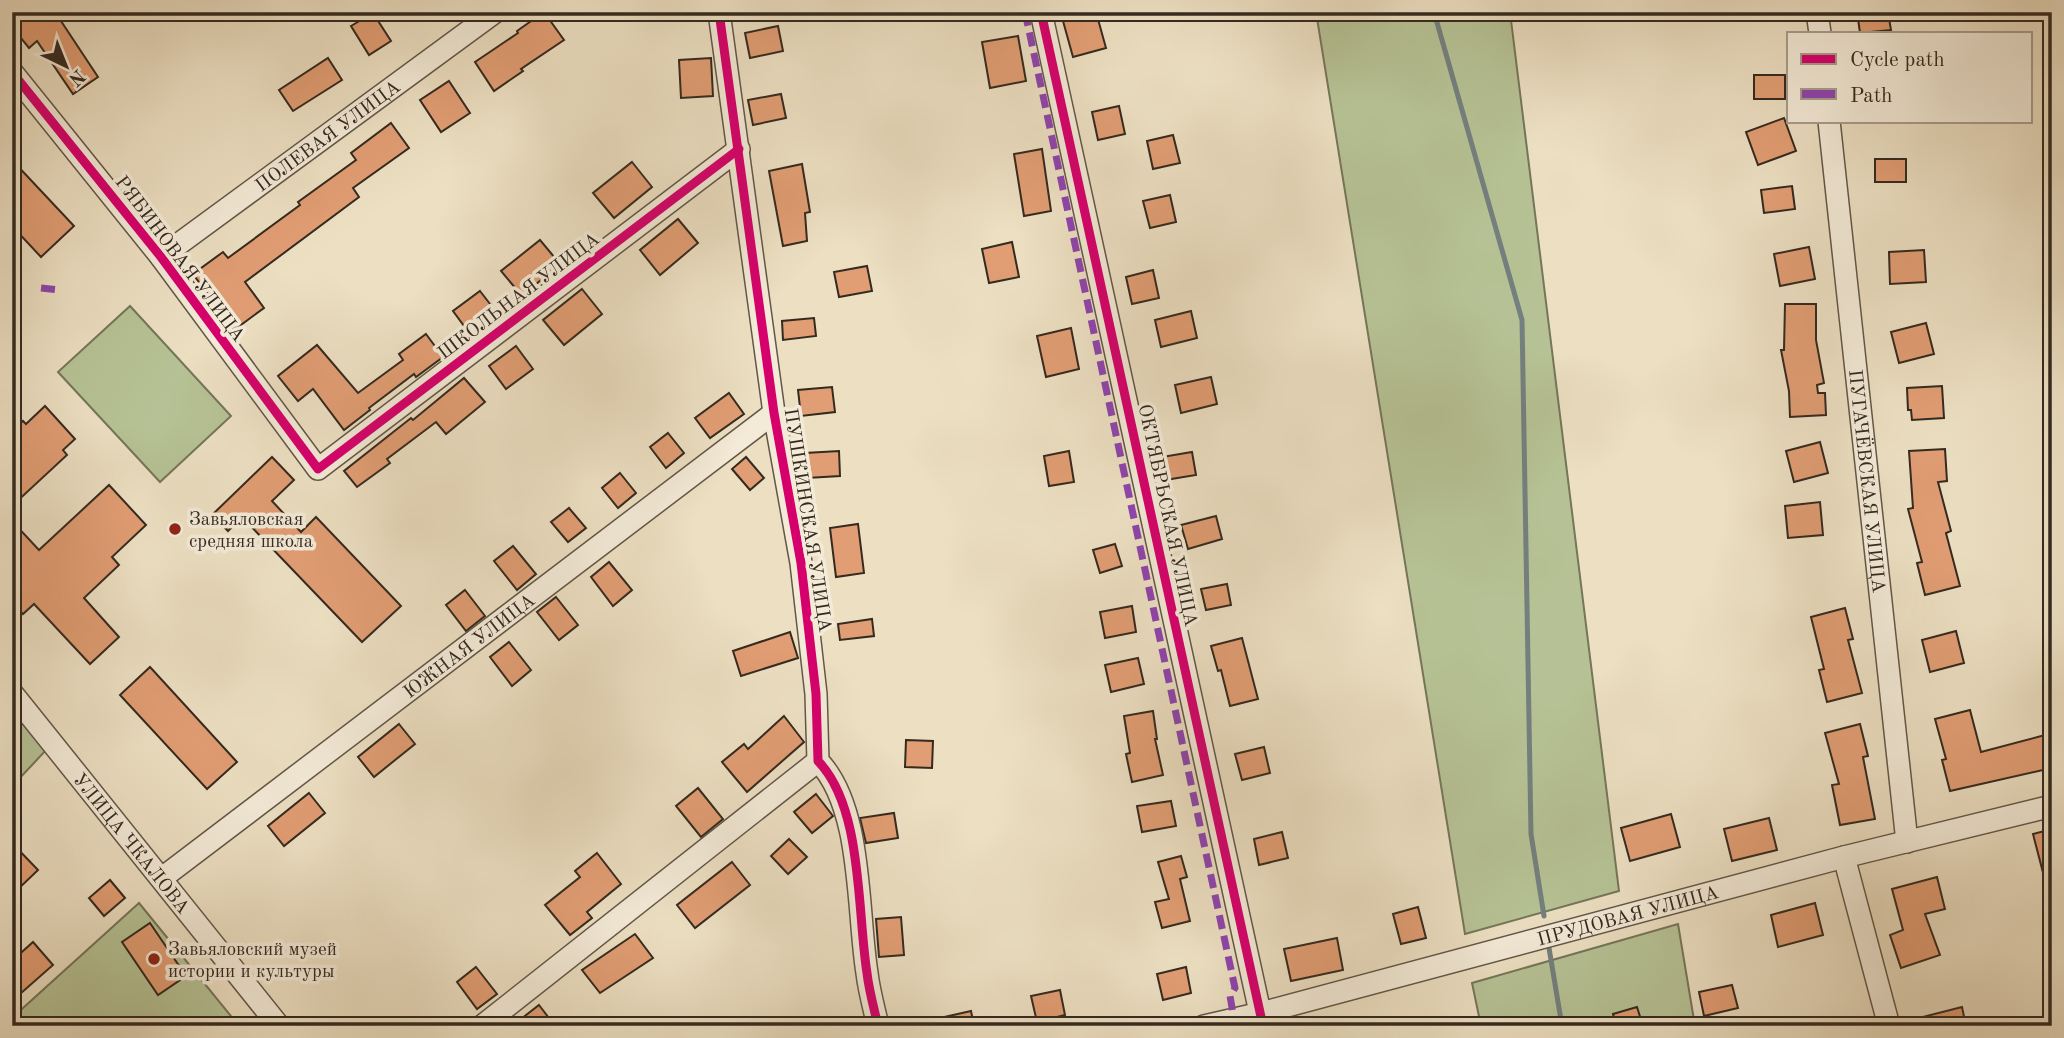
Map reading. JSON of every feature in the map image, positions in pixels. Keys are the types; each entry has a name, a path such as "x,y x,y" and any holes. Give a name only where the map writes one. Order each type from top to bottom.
{"street":[{"name":"ПОЛЕВАЯ УЛИЦА","path":"161,257 495,12"},
{"name":"ПУШКИНСКАЯ УЛИЦА","path":"719,12 774,413 801,563 816,694 818,761"},
{"name":"ОКТЯБРЬСКАЯ УЛИЦА","path":"1041,12 1262,1020"},
{"path":"1817,12 1819,32"},
{"name":"РЯБИНОВАЯ УЛИЦА","path":"12,72 161,257 318,469"},
{"name":"ПУГАЧЁВСКАЯ УЛИЦА","path":"1829,122 1907,842"},
{"name":"ШКОЛЬНАЯ УЛИЦА","path":"318,469 739,149"},
{"name":"ЮЖНАЯ УЛИЦА","path":"162,878 774,413"},
{"name":"УЛИЦА ЧКАЛОВА","path":"12,692 279,1026"},
{"path":"482,1026 818,761 829,772 839,789 852,838 867,974 877,1026"},
{"name":"ПРУДОВАЯ УЛИЦА","path":"1204,1026 1262,1020 1844,857 2052,806"},
{"path":"1844,857 1889,1026"}],"green space":[{"path":"1316,12 1510,12 1619,891 1465,934"},
{"path":"130,306 231,416 160,482 58,372"},
{"path":"12,704 48,748 17,781 12,776"},
{"path":"139,903 239,1026 12,1026 12,1018"},
{"path":"1678,924 1695,1026 1481,1026 1472,983"}],"building":[{"path":"12,12 55,12 98,77 73,94 37,41 29,48 12,27"},
{"path":"544,12 564,40 494,91 475,62"},
{"path":"1096,12 1106,48 1073,57 1063,21"},
{"path":"1857,12 1888,12 1891,30 1860,32"},
{"path":"373,13 391,41 369,55 351,26"},
{"path":"778,26 783,51 750,58 745,33"},
{"path":"1018,36 1026,81 990,88 982,42"},
{"path":"328,58 342,80 293,111 279,90"},
{"path":"711,58 713,96 681,98 679,60"},
{"path":"1754,75 1785,75 1785,99 1754,99"},
{"path":"449,81 470,113 441,132 420,100"},
{"path":"781,94 786,118 753,125 748,100"},
{"path":"1119,106 1125,134 1098,140 1092,112"},
{"path":"1784,118 1796,151 1758,165 1746,132"},
{"path":"391,123 409,148 353,188 359,197 245,282 264,308 234,330 193,274 223,252 228,258 300,205 298,202 356,160 351,153"},
{"path":"1173,135 1180,163 1153,169 1147,141"},
{"path":"1042,149 1051,211 1024,216 1014,154"},
{"path":"1875,159 1906,159 1906,182 1875,182"},
{"path":"12,160 74,226 41,257 12,226"},
{"path":"632,162 652,187 614,218 593,193"},
{"path":"802,164 810,212 805,213 807,241 783,246 769,171"},
{"path":"1792,186 1795,209 1764,213 1761,190"},
{"path":"1170,195 1176,222 1150,228 1143,201"},
{"path":"678,219 698,243 660,275 640,250"},
{"path":"540,240 560,264 522,296 501,271"},
{"path":"1012,242 1019,277 989,283 982,249"},
{"path":"1809,247 1815,279 1780,286 1774,254"},
{"path":"1924,250 1926,282 1890,284 1889,252"},
{"path":"867,266 872,291 839,297 834,272"},
{"path":"1153,270 1159,298 1132,304 1126,277"},
{"path":"582,289 602,314 564,345 543,320"},
{"path":"480,291 497,313 470,334 453,311"},
{"path":"1785,304 1816,304 1816,340 1824,383 1817,385 1818,393 1825,393 1826,415 1790,417 1789,391 1781,350 1784,350"},
{"path":"1191,311 1197,338 1161,347 1155,320"},
{"path":"814,318 816,336 783,340 782,321"},
{"path":"1926,323 1934,354 1899,363 1891,332"},
{"path":"1071,328 1079,369 1046,377 1037,336"},
{"path":"426,334 443,357 416,377 414,374 344,430 313,389 298,401 278,376 317,345 358,393 403,360 399,354"},
{"path":"516,346 533,369 506,389 489,366"},
{"path":"1211,377 1217,404 1181,413 1175,385"},
{"path":"464,378 485,402 446,434 436,422 387,459 390,463 357,487 344,471"},
{"path":"1942,386 1944,418 1912,420 1911,410 1908,410 1907,388"},
{"path":"832,387 835,412 801,416 798,390"},
{"path":"729,393 744,414 710,438 695,418"},
{"path":"45,406 75,439 63,450 67,455 12,506 12,431 23,421 26,424"},
{"path":"668,433 684,453 666,468 650,447"},
{"path":"1820,442 1828,473 1794,482 1786,451"},
{"path":"1945,449 1947,481 1938,482 1951,531 1946,533 1960,586 1925,595 1917,563 1922,562 1908,509 1913,508 1909,451"},
{"path":"839,451 840,476 807,478 805,453"},
{"path":"1069,451 1074,482 1049,486 1044,456"},
{"path":"1192,452 1196,475 1165,480 1162,457"},
{"path":"272,457 294,480 272,501 301,532 316,517 401,606 362,642 242,517 228,531 212,515"},
{"path":"746,457 764,478 750,490 732,469"},
{"path":"620,473 636,493 618,508 602,488"},
{"path":"109,485 146,525 112,557 119,565 84,598 119,637 90,664 34,604 23,614 12,603 12,596 20,588 12,580 12,521 39,550"},
{"path":"1820,502 1823,535 1788,538 1785,506"},
{"path":"569,508 586,528 568,542 551,522"},
{"path":"1216,516 1222,539 1188,549 1181,525"},
{"path":"858,524 864,573 836,577 830,528"},
{"path":"1115,544 1122,566 1100,573 1093,550"},
{"path":"513,546 536,574 517,590 494,561"},
{"path":"609,562 632,590 613,606 591,577"},
{"path":"1227,584 1231,605 1206,610 1201,589"},
{"path":"465,590 485,616 466,631 446,605"},
{"path":"556,597 578,625 559,640 537,612"},
{"path":"1132,606 1136,632 1105,638 1100,612"},
{"path":"1845,608 1853,639 1848,640 1862,693 1827,702 1819,670 1824,669 1811,617"},
{"path":"872,619 874,636 840,640 838,624"},
{"path":"1956,631 1964,663 1930,672 1922,640"},
{"path":"790,632 798,658 741,676 733,651"},
{"path":"1242,638 1258,699 1230,706 1221,670 1218,671 1211,646"},
{"path":"509,642 531,670 512,686 490,657"},
{"path":"1138,658 1144,684 1111,692 1105,665"},
{"path":"150,667 237,762 207,789 120,695"},
{"path":"1970,710 1981,752 2045,735 2052,768 1950,791 1942,760 1946,759 1935,719"},
{"path":"1153,711 1155,739 1163,775 1132,782 1126,754 1130,753 1124,716"},
{"path":"784,716 804,742 747,792 722,762 744,744 748,749"},
{"path":"399,724 415,744 374,777 358,757"},
{"path":"1860,724 1868,756 1863,757 1875,819 1840,825 1832,785 1839,784 1825,733"},
{"path":"906,740 933,741 932,768 905,767"},
{"path":"1264,747 1270,773 1242,780 1235,754"},
{"path":"698,788 723,819 701,837 676,806"},
{"path":"309,793 325,813 284,846 268,826"},
{"path":"816,794 833,816 812,833 794,812"},
{"path":"1171,801 1176,826 1142,832 1137,806"},
{"path":"894,813 898,838 866,843 860,818"},
{"path":"1671,814 1680,847 1630,861 1621,828"},
{"path":"1769,818 1777,850 1732,861 1724,829"},
{"path":"2052,829 2052,887 2047,888 2033,834"},
{"path":"1282,832 1288,858 1259,865 1254,839"},
{"path":"789,839 807,857 788,874 771,856"},
{"path":"12,843 38,870 12,895"},
{"path":"597,853 621,884 587,912 592,918 570,935 545,905 580,877 575,871"},
{"path":"1181,856 1187,877 1180,879 1190,921 1162,928 1155,902 1169,899 1158,862"},
{"path":"732,862 750,885 695,928 677,905"},
{"path":"1937,877 1945,909 1925,914 1940,955 1901,968 1890,935 1903,930 1892,889"},
{"path":"110,880 125,898 104,916 89,898"},
{"path":"1815,903 1823,935 1778,947 1771,915"},
{"path":"1418,907 1426,938 1401,944 1393,914"},
{"path":"901,917 904,955 879,957 876,919"},
{"name":"Завьяловский музей истории и культуры","path":"150,923 186,976 158,995 122,942"},
{"path":"635,934 653,958 600,993 582,970"},
{"path":"1337,938 1343,970 1291,981 1284,949"},
{"path":"33,942 53,965 12,1001 12,961"},
{"path":"476,967 497,994 477,1009 457,982"},
{"path":"1186,967 1191,993 1163,1000 1157,974"},
{"path":"1732,985 1738,1008 1704,1016 1699,992"},
{"path":"1060,990 1065,1015 1037,1022 1031,996"},
{"path":"539,1005 555,1026 512,1026"},
{"path":"1637,1007 1643,1026 1616,1026 1613,1014"},
{"path":"1962,1007 1966,1026 1908,1026 1907,1021"},
{"path":"971,1011 974,1026 932,1026 931,1020"}],"waterway":[{"path":"1434,12 1522,320 1531,834 1544,916"},
{"path":"1549,948 1562,1026"}],"marked path":[{"path":"1025,12 1235,988 1230,996 1234,1019"},
{"path":"41,288 60,290"}],"cycle path":[{"path":"719,12 774,413 801,563 816,694 818,761 833,781 851,832 868,980 878,1026"},
{"path":"1041,12 1263,1026"},
{"path":"12,72 161,257 318,469 739,149"}],"place":[{"name":"Завьяловская средняя школа","path":"175,529"},
{"name":"Завьяловский музей истории и культуры","path":"154,959"}]}
